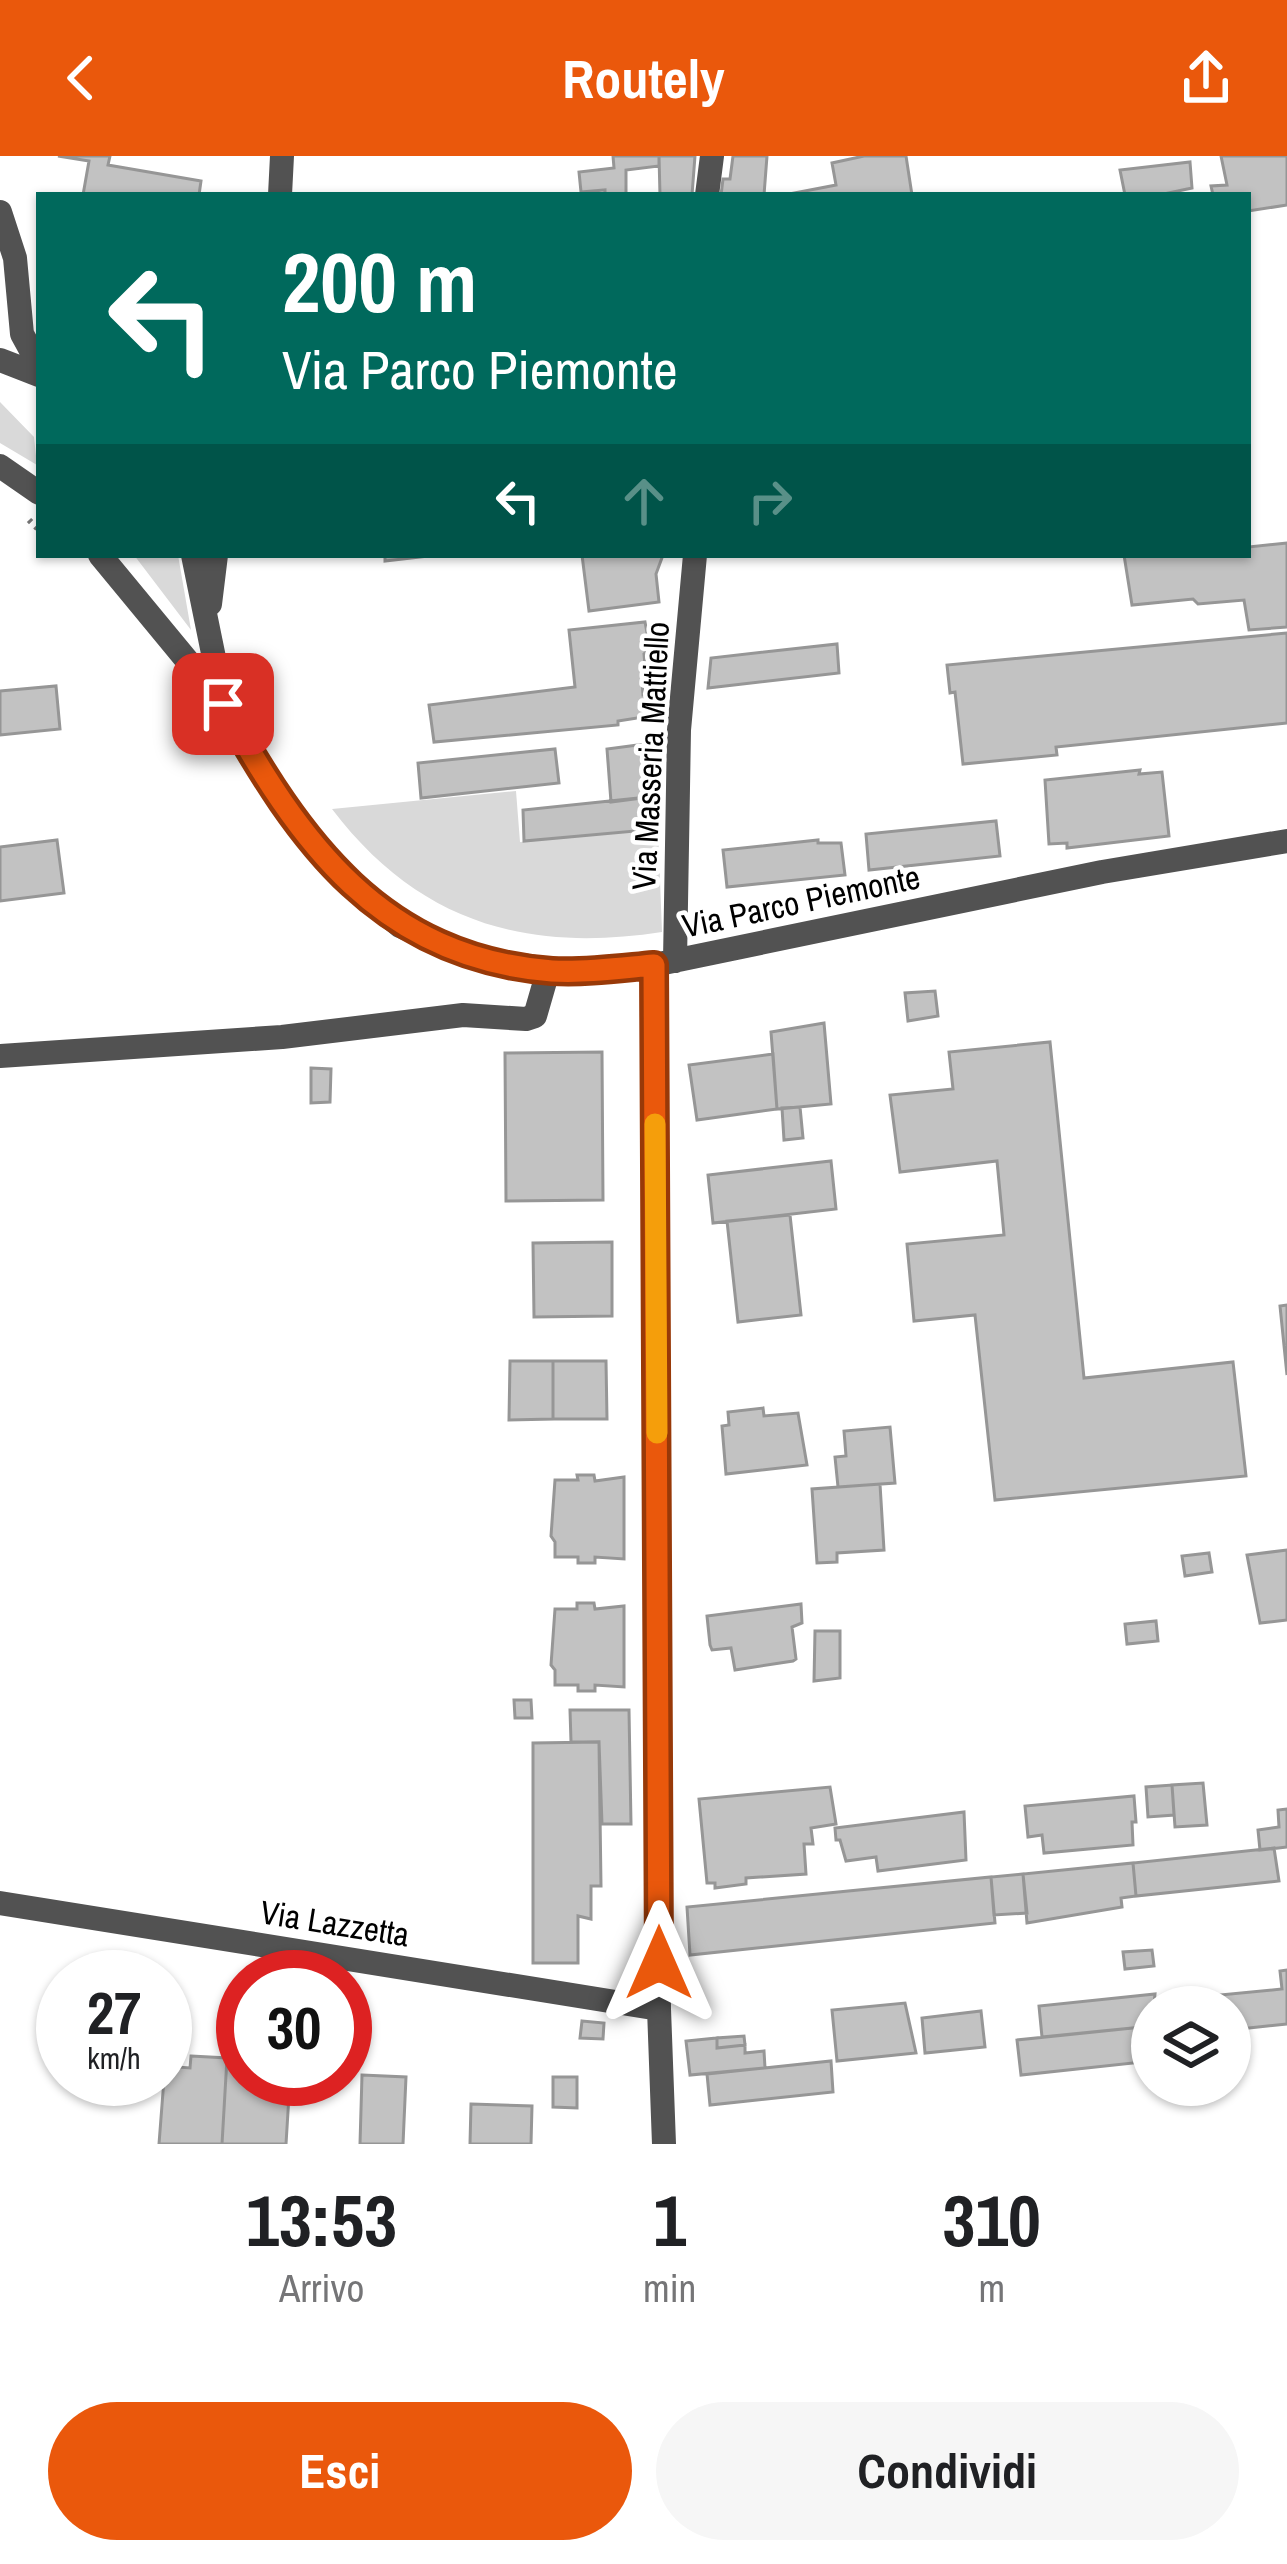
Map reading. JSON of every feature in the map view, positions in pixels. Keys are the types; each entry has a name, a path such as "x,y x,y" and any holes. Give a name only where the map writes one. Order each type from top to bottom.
{"street":[{"path":"280,192 282,156"},
{"path":"707,192 712,156"},
{"path":"0,212 15,258 22,334 36,360"},
{"path":"0,359 36,374"},
{"path":"0,466 36,491"},
{"path":"102,558 223,704"},
{"path":"194,558 223,704"},
{"path":"209,619 216,558"},
{"name":"Via Masseria Mattiello","path":"664,2144 659,2009 665,963 695,558"},
{"name":"Via Parco Piemonte","path":"223,704 262,775 350,885 400,926 451,948 548,971 665,963 1102,872 1287,841"},
{"path":"0,1056 282,1037 463,1015 526,1019 535,1016 548,971"},
{"name":"Via Lazzetta","path":"0,1903 659,2009"}],"path":[{"path":"181,703 207,741"}],"shaded area":[{"path":"0,402 34,437 36,464 0,443"},
{"path":"136,558 179,558 191,630"},
{"path":"516,791 520,842 658,829 662,932 565,938 478,921 401,879 365,848 332,809"}],"building":[{"path":"58,156 110,156 108,165 201,181 199,192 84,192 89,161"},
{"path":"613,156 659,156 659,166 626,170 626,192 581,192 579,172 614,168"},
{"path":"659,156 695,156 692,192 660,192"},
{"path":"733,156 767,156 764,192 721,192 723,179 730,179"},
{"path":"864,156 906,156 912,192 800,192 836,185 832,163"},
{"path":"1221,156 1287,156 1287,205 1251,211 1251,192 1212,192 1211,186 1227,185"},
{"path":"1190,162 1192,188 1124,192 1120,170"},
{"path":"1287,543 1287,627 1249,630 1244,600 1132,605 1124,558 1251,558 1251,547"},
{"path":"582,558 662,558 656,574 659,602 589,611"},
{"path":"645,622 650,649 644,654 646,677 642,681 643,695 650,695 650,716 618,721 618,725 434,742 429,705 575,687 569,630"},
{"path":"1287,633 1287,723 1056,747 1057,755 963,764 947,665"},
{"path":"837,644 839,673 708,688 711,658"},
{"path":"56,686 60,729 0,735 0,691"},
{"path":"653,743 658,796 611,802 607,749"},
{"path":"555,749 559,783 421,798 418,763"},
{"path":"1140,770 1139,774 1162,772 1169,836 1067,848 1067,843 1049,844 1045,780"},
{"path":"658,796 658,829 524,841 523,810"},
{"path":"996,821 1000,856 869,870 866,834"},
{"path":"57,840 64,893 0,901 0,847"},
{"path":"818,840 841,843 845,875 727,887 723,850"},
{"path":"935,991 938,1016 908,1021 905,993"},
{"path":"824,1023 831,1104 777,1109 771,1032"},
{"path":"1050,1042 1084,1378 1233,1362 1246,1476 995,1500 975,1315 914,1321 907,1244 1004,1235 997,1161 900,1172 890,1095 953,1089 949,1052"},
{"path":"602,1052 603,1200 506,1201 505,1053"},
{"path":"773,1054 777,1109 697,1120 689,1065"},
{"path":"311,1068 331,1069 330,1102 311,1103"},
{"path":"800,1107 803,1138 784,1140 782,1108"},
{"path":"831,1161 836,1209 713,1223 708,1175"},
{"path":"790,1215 801,1315 738,1322 727,1221"},
{"path":"612,1242 612,1316 534,1317 533,1243"},
{"path":"1287,1305 1287,1375 1280,1306"},
{"path":"510,1361 553,1361 553,1419 509,1420"},
{"path":"553,1361 606,1361 607,1419 553,1419"},
{"path":"763,1408 764,1416 798,1413 807,1465 726,1474 722,1426 729,1425 728,1412"},
{"path":"890,1427 895,1483 838,1487 835,1457 846,1456 844,1431"},
{"path":"577,1475 594,1475 595,1481 624,1477 624,1559 595,1557 595,1563 578,1563 578,1557 555,1557 551,1536 555,1480 578,1480"},
{"path":"880,1484 884,1550 837,1553 837,1562 817,1563 812,1489"},
{"path":"1287,1550 1287,1620 1260,1623 1247,1555"},
{"path":"1209,1553 1212,1572 1185,1576 1182,1556"},
{"path":"577,1603 594,1603 595,1609 624,1606 624,1687 595,1685 595,1691 578,1691 578,1685 555,1685 551,1665 555,1609 577,1609"},
{"path":"801,1604 802,1623 792,1627 793,1661 735,1670 731,1648 712,1650 707,1616"},
{"path":"1156,1621 1158,1641 1127,1644 1125,1624"},
{"path":"815,1631 840,1631 840,1678 814,1681"},
{"path":"514,1700 531,1700 532,1718 515,1718"},
{"path":"570,1710 629,1710 631,1824 602,1824 599,1742 571,1742"},
{"path":"599,1742 601,1886 591,1886 591,1919 578,1916 578,1963 533,1963 533,1743"},
{"path":"1203,1783 1207,1825 1175,1827 1172,1785"},
{"path":"1172,1785 1174,1815 1148,1817 1146,1787"},
{"path":"830,1787 836,1824 811,1828 813,1844 804,1844 806,1874 746,1878 746,1884 715,1888 715,1883 707,1883 699,1799"},
{"path":"1134,1796 1133,1845 1044,1853 1042,1835 1028,1837 1025,1806"},
{"path":"1287,1809 1287,1847 1260,1850 1258,1830 1279,1827 1278,1810"},
{"path":"964,1812 966,1860 878,1871 876,1857 846,1861 840,1840 836,1840 835,1828"},
{"path":"1274,1848 1279,1881 1136,1896 1133,1863"},
{"path":"1133,1863 1136,1896 1121,1898 1122,1907 1027,1923 1023,1874"},
{"path":"1023,1874 1027,1913 994,1915 991,1877"},
{"path":"991,1877 995,1923 690,1955 687,1907"},
{"path":"1152,1950 1154,1966 1125,1969 1123,1952"},
{"path":"1287,1970 1287,2024 1251,2028 1251,1992 1282,1989 1280,1971"},
{"path":"1131,1996 1131,2028 1042,2037 1039,2006"},
{"path":"905,2003 916,2053 837,2061 832,2010"},
{"path":"981,2011 985,2047 925,2053 922,2018"},
{"path":"582,2021 604,2023 603,2039 580,2038"},
{"path":"1131,2028 1131,2063 1021,2075 1017,2040"},
{"path":"744,2036 745,2045 717,2048 717,2038"},
{"path":"717,2038 717,2048 745,2045 745,2053 764,2051 765,2068 690,2075 686,2041"},
{"path":"192,2056 216,2057 216,2106 224,2106 222,2144 159,2144 162,2106 192,2106"},
{"path":"831,2061 833,2092 710,2105 707,2074"},
{"path":"372,2075 406,2077 403,2144 360,2144 361,2106 372,2106"},
{"path":"553,2077 577,2077 577,2108 553,2107"},
{"path":"471,2104 532,2106 531,2144 470,2144"},
{"path":"224,2106 288,2106 286,2144 222,2144"}],"slow traffic":[{"path":"655,1124 657,1433"}],"route":[{"path":"223,704 262,775 311,841 350,885 400,926 451,948 548,971 654,965 659,1963"}]}
